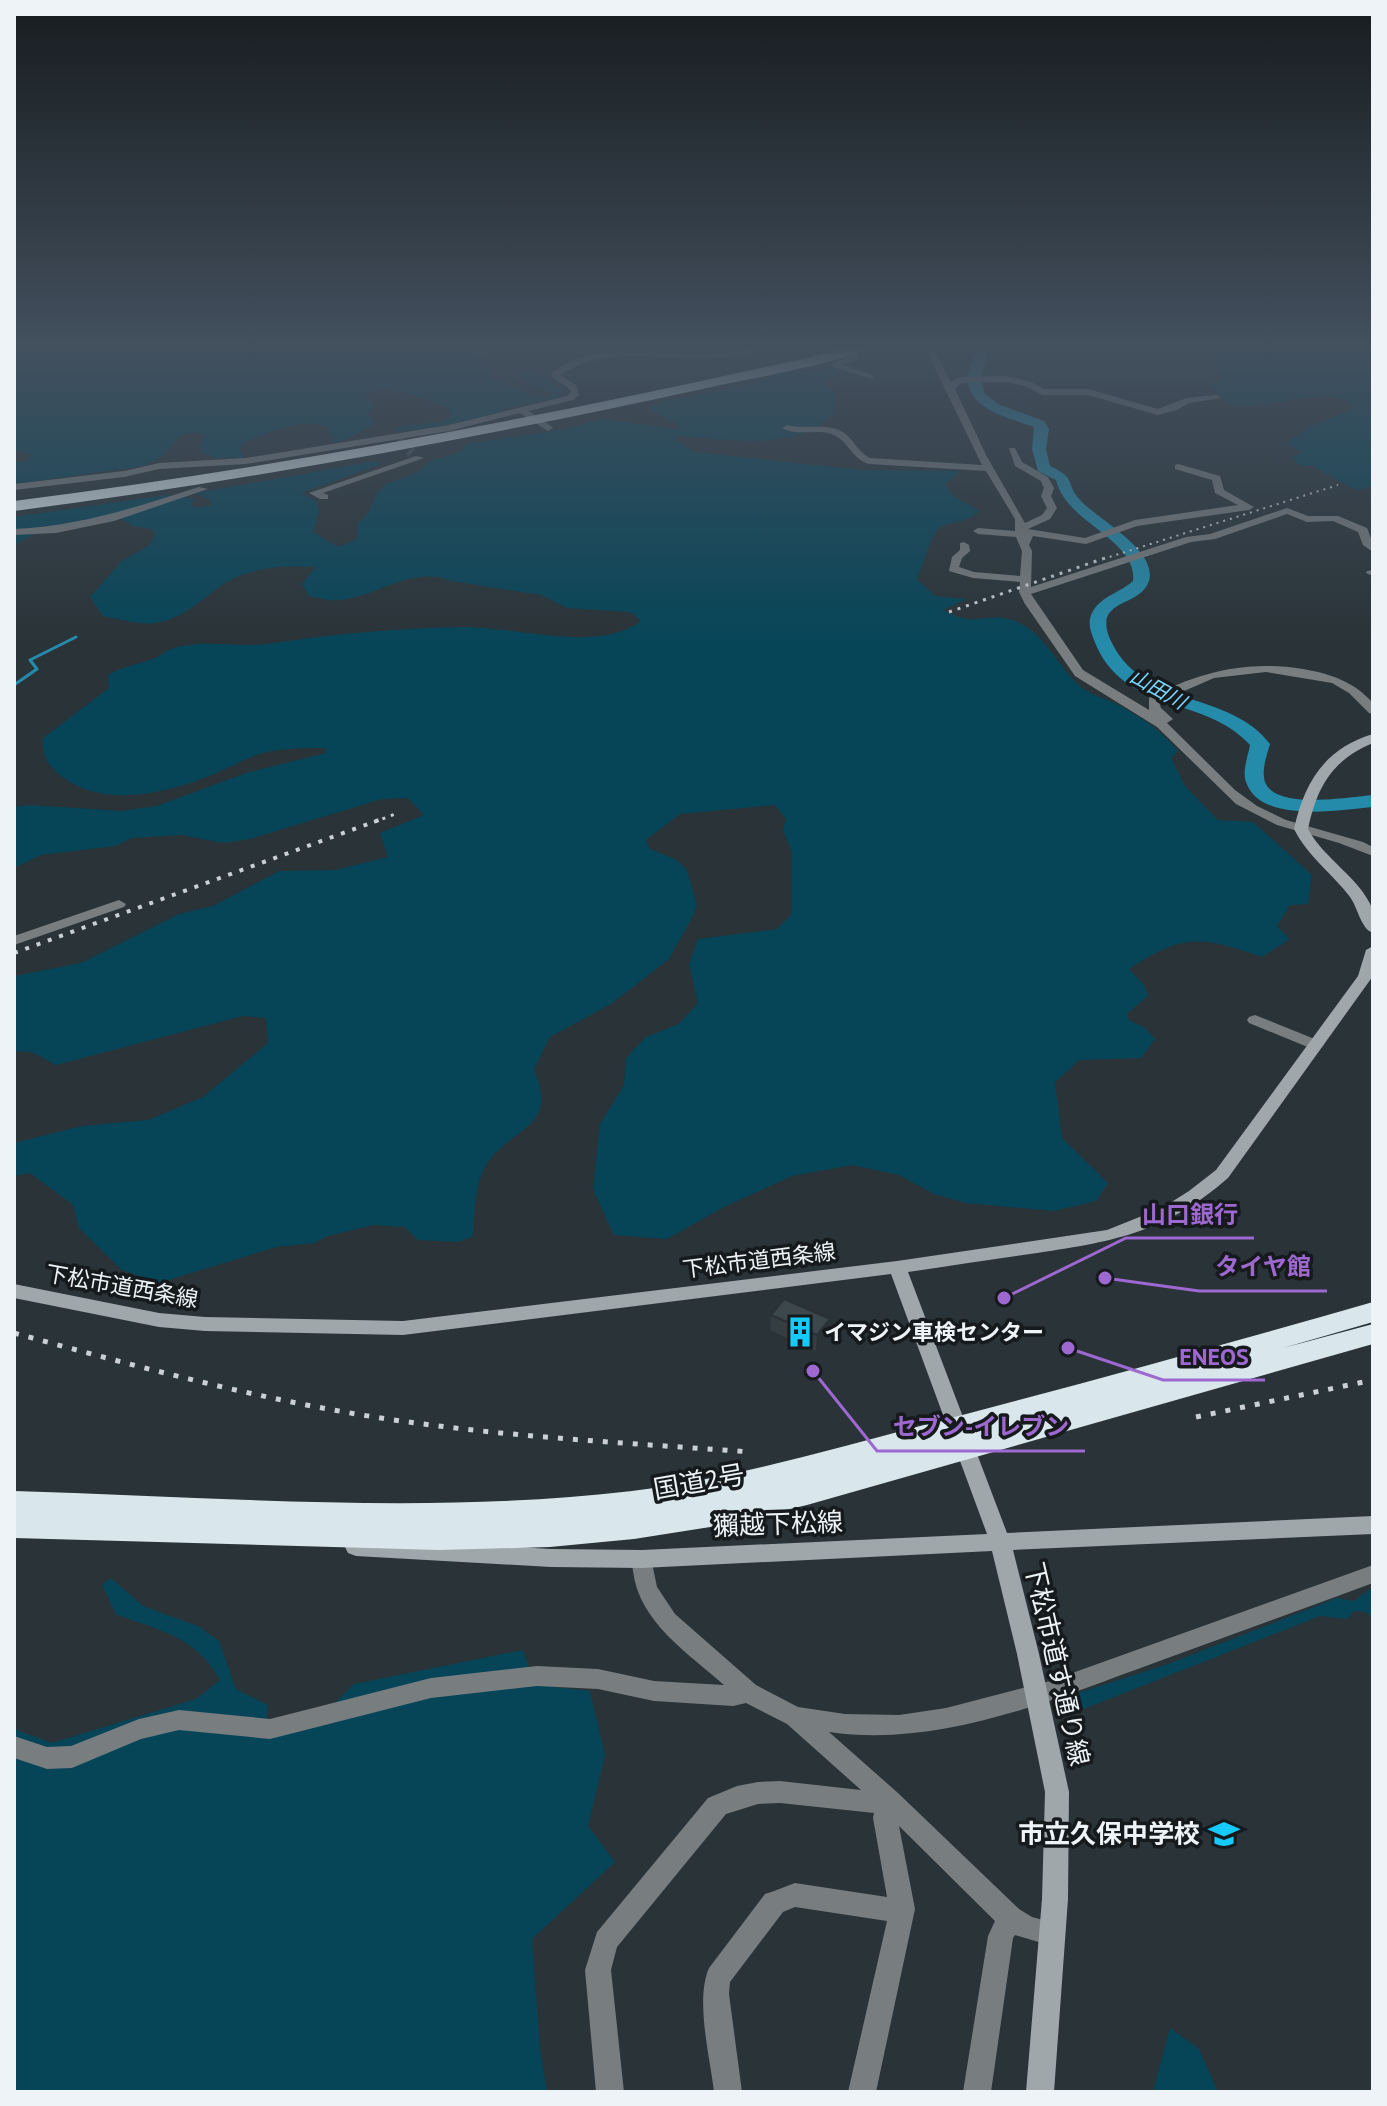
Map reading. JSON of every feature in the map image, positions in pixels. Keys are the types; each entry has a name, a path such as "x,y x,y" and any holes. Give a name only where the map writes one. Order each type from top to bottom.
{"highway":[{"path":"14,497 194,475 360,448"},
{"path":"14,506 199,482 403,448"},
{"name":"国道2号","path":"14,1525 439,1537 550,1534 634,1526 723,1512 807,1493 962,1438 1373,1312"},
{"name":"国道2号","path":"14,1504 446,1516 545,1512 719,1489 962,1438 1373,1334"}],"street":[{"path":"14,487 124,474 159,466 246,461 329,448"},
{"path":"852,448 857,457 869,461 989,468"},
{"path":"979,448 1020,519 1027,565 1025,592 1079,673 1155,720 1252,809 1302,823 1373,852"},
{"path":"1012,450 1018,464 1045,479 1049,488 1046,496 1052,508 1046,517 1022,536 1018,548 1021,603 1047,627"},
{"path":"324,497 314,493 419,458 412,453"},
{"path":"978,531 1022,536 1027,543 1029,532 1086,541 1135,523 1240,509 1249,505 1219,491 1217,478 1178,467"},
{"path":"14,532 56,530 114,518 203,489"},
{"path":"1240,509 1263,519"},
{"path":"1025,592 1287,511 1307,519 1334,518 1363,530 1367,543 1373,549"},
{"path":"964,545 965,551 957,557 953,569 973,575 1018,579"},
{"path":"1208,768 1205,755 1155,710 1153,701 1203,676 1233,668 1283,669 1338,682 1350,688 1373,710"},
{"path":"1373,738 1336,755 1323,768 1302,823 1312,849 1361,899 1373,929"},
{"path":"14,941 119,904"},
{"name":"下松市道西条線","path":"14,1291 159,1320 374,1329 456,1322 897,1267 1107,1236 1139,1227 1174,1211 1197,1197 1222,1174 1365,976 1373,950"},
{"path":"1255,1020 1316,1045"},
{"name":"下松市道す通り線","path":"897,1267 1000,1542 1057,1792 1052,1934 1040,2092"},
{"name":"獺越下松線","path":"186,1530 445,1553 642,1559 683,1554 1373,1525"},
{"path":"642,1559 646,1589 667,1621 748,1692 795,1717 890,1801 1010,1918 1028,1928 1052,1934"},
{"path":"795,1717 845,1724 899,1725 946,1718 1036,1695 1373,1574"},
{"path":"14,1747 47,1758 72,1757 139,1729 179,1720 270,1729 431,1688 537,1676 598,1679 667,1692 733,1696 748,1692"},
{"path":"610,2092 598,1970 606,1941 717,1806 734,1796 760,1790 871,1803 890,1801"},
{"path":"862,2092 902,1909 885,1818 890,1801"},
{"path":"728,2092 716,1994 718,1977 774,1903 795,1895 902,1909"},
{"path":"977,2092 1001,1936 1010,1918"}],"shaded area":[{"path":"169,448 161,457 143,466 14,484 14,463 28,460 32,454 14,450"},
{"path":"201,448 240,448 244,458 216,458 200,451"},
{"path":"464,448 689,448 694,452 861,470 961,471 945,484 954,496 979,511 970,518 938,529 917,579 935,596 967,599 943,610 963,618 1009,619 1030,630 1080,686 1140,718 1171,743 1178,751 1171,758 1185,786 1218,820 1253,822 1312,875 1308,904 1290,905 1277,926 1290,939 1262,957 1223,945 1193,942 1164,949 1129,969 1144,985 1148,996 1127,1014 1129,1020 1145,1028 1155,1039 1141,1058 1080,1060 1055,1082 1062,1138 1108,1183 1096,1201 1054,1211 966,1203 934,1194 899,1175 852,1165 792,1176 724,1207 667,1239 614,1235 593,1189 600,1124 624,1085 626,1058 646,1037 679,1024 698,1003 689,964 698,939 777,929 792,914 792,852 783,830 786,819 775,805 680,814 646,840 650,849 675,859 687,870 697,905 692,918 669,959 611,1004 550,1037 534,1069 540,1088 538,1113 532,1122 502,1146 486,1166 476,1195 473,1236 459,1242 418,1240 405,1227 373,1225 328,1236 314,1243 276,1247 159,1283 122,1270 79,1228 73,1205 30,1173 14,1176 14,1143 82,1126 148,1120 203,1097 268,1043 266,1018 243,1016 56,1065 32,1052 14,1051 14,976 81,963 179,914 213,906 279,871 336,870 388,857 380,833 424,815 408,798 382,799 250,839 223,843 182,835 132,838 115,846 41,855 14,868 14,807 31,805 121,811 157,806 246,773 326,753 325,748 263,753 190,783 134,795 115,795 80,787 50,765 45,756 43,738 109,688 108,675 181,646 255,645 364,632 462,627 554,636 602,636 623,631 641,621 630,612 567,608 541,595 438,577 399,582 347,599 323,599 309,596 302,584 316,567 294,566 239,576 191,608 165,621 134,622 103,616 90,597 122,561 150,545 155,534 151,529 133,526 121,518 43,529 14,545 14,517 167,495 195,499 191,505 198,508 212,505 210,500 196,493 370,462 384,463 301,493 317,502 319,511 313,532 339,547 357,539 358,523 369,512 378,492 386,484 416,473 431,461"},
{"path":"1295,448 1373,448 1373,486 1357,490 1313,466 1298,465 1293,458 1302,452"},
{"path":"111,1578 143,1606 198,1626 219,1641 236,1689 268,1705 265,1734 318,1720 354,1684 523,1650 535,1685 590,1691 605,1755 588,1826 615,1862 532,1939 540,2048 547,2092 14,2092 14,1729 52,1743 196,1699 220,1680 200,1653 188,1644 116,1614 102,1585"},
{"path":"1373,1587 1373,1618 1365,1612 1354,1611 1347,1619 1320,1616 1076,1712 1069,1708 1072,1695 1168,1664 1337,1598 1354,1601"},
{"path":"1170,2028 1199,2049 1218,2092 1153,2092"}],"building":[{"path":"784,1299 830,1319 817,1335 771,1315"}],"waterway":[{"name":"山田川","path":"1039,448 1043,468 1062,477 1074,503 1119,539 1137,559 1142,572 1141,582 1100,613 1098,627 1105,647 1126,674 1157,694 1216,714 1249,732 1260,744 1255,781 1262,793 1273,800 1307,806 1373,801"},
{"path":"14,685 37,669 30,660 76,637"}],"tunnel":[{"path":"407,448 412,453"}],"railway":[{"path":"1103,559 1338,485"},
{"path":"949,612 1108,557"},
{"path":"374,822 398,813"},
{"path":"14,953 379,820"},
{"path":"14,1333 242,1391 381,1418 520,1435 751,1452"},
{"path":"1196,1417 1373,1380"}],"place":[{"name":"タイヤ館","path":"1105,1278"},
{"name":"山口銀行","path":"1004,1298"},
{"name":"イマジン車検センター","path":"800,1332"},
{"name":"ENEOS","path":"1068,1348"},
{"name":"セブン-イレブン","path":"813,1371"},
{"name":"市立久保中学校","path":"1224,1834"}]}
